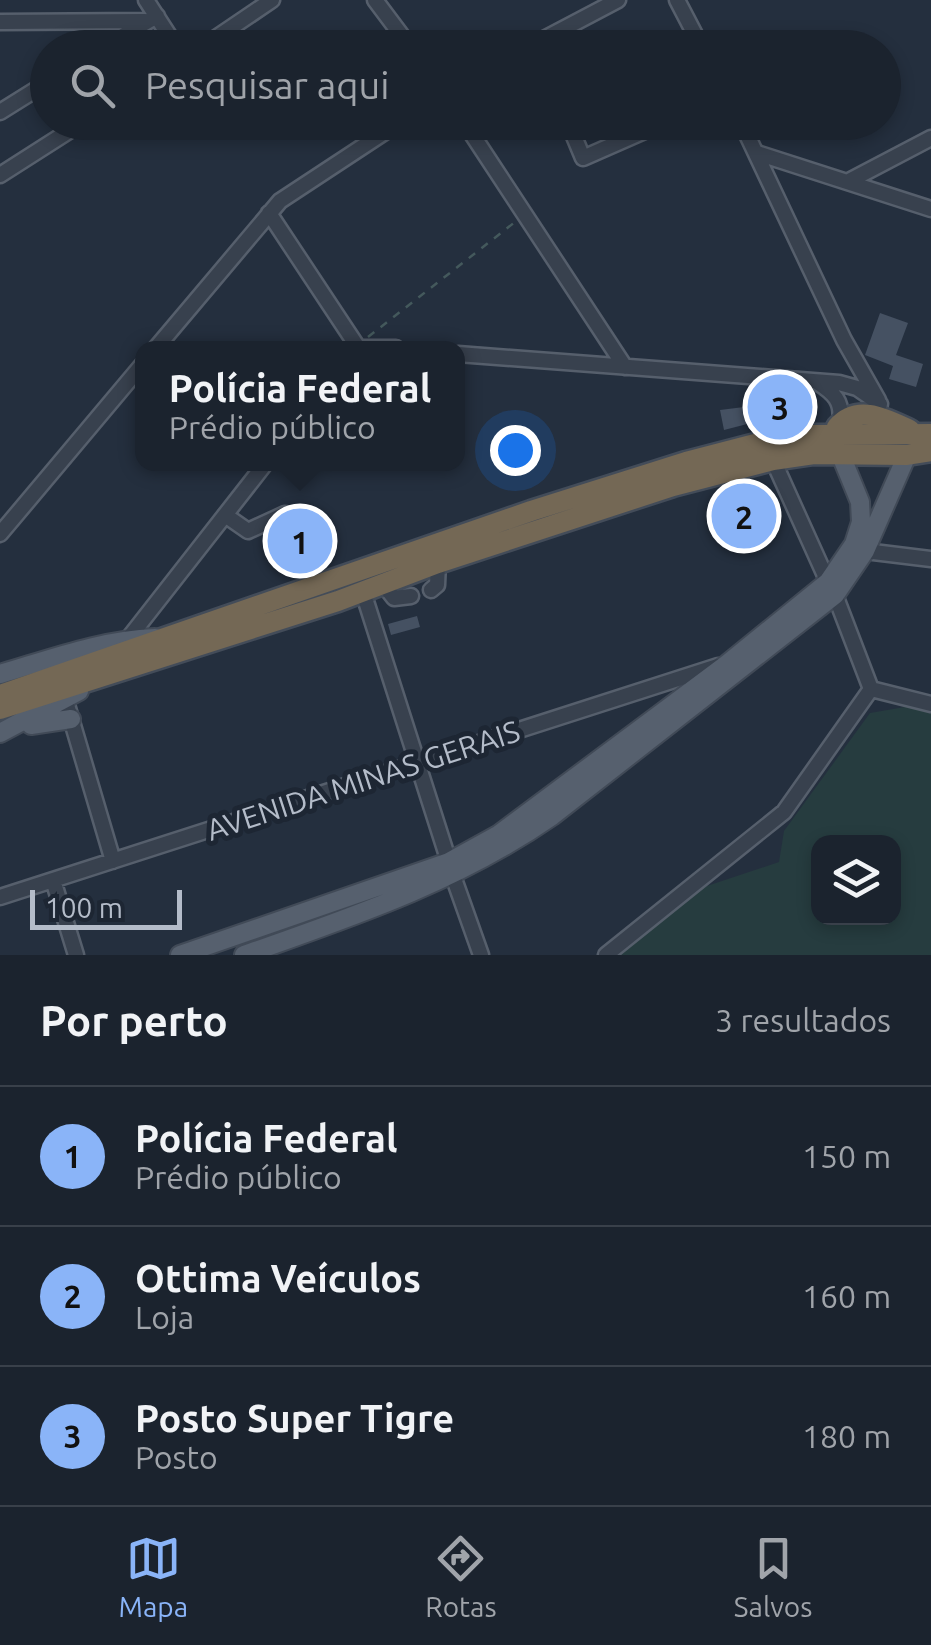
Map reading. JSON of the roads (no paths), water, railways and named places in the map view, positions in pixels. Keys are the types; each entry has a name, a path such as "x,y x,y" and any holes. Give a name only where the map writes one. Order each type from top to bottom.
{"highway":[{"path":"0,708 100,679 673,486 773,460 839,436 864,414 885,412 921,448"},
{"path":"0,694 686,462 758,443 839,436 921,448"}],"main road":[{"path":"244,955 369,912 451,869 832,588 861,522 855,483 839,436"},
{"path":"180,955 451,869 508,847 552,816 832,588 865,551 921,448"},
{"path":"0,674 128,639 169,638"},
{"path":"3,732 100,679"},
{"path":"3,732 49,720 71,719"}],"street":[{"path":"146,0 151,18 161,30"},
{"path":"227,30 272,0"},
{"path":"375,0 398,30"},
{"path":"563,30 618,0"},
{"path":"677,0 693,30"},
{"path":"0,22 151,18"},
{"path":"131,30 151,18"},
{"path":"0,112 30,93"},
{"path":"850,181 931,138"},
{"path":"0,174 54,140"},
{"path":"162,341 269,213 292,192 372,140"},
{"path":"476,140 625,367"},
{"path":"576,140 583,158 624,140"},
{"path":"750,140 844,340 885,412"},
{"path":"757,153 931,208"},
{"path":"269,213 352,341"},
{"path":"465,355 848,385 885,412"},
{"path":"3,532 135,373"},
{"path":"816,382 837,397 842,410 839,436"},
{"path":"773,460 832,588 872,689"},
{"path":"128,639 260,471"},
{"path":"225,515 248,531 285,514 300,537"},
{"path":"865,551 931,560"},
{"path":"431,590 437,585 438,564"},
{"path":"384,584 394,598 410,596"},
{"path":"363,592 481,955"},
{"name":"AVENIDA MINAS GERAIS","path":"0,897 727,664"},
{"path":"872,689 931,704"},
{"path":"606,955 784,812 872,689"},
{"path":"64,698 113,861"},
{"path":"53,880 76,955"}],"place":[{"name":"Posto Super Tigre","path":"780,407"},
{"name":"Ottima Veículos","path":"744,516"},
{"name":"Polícia Federal","path":"300,541"}]}
